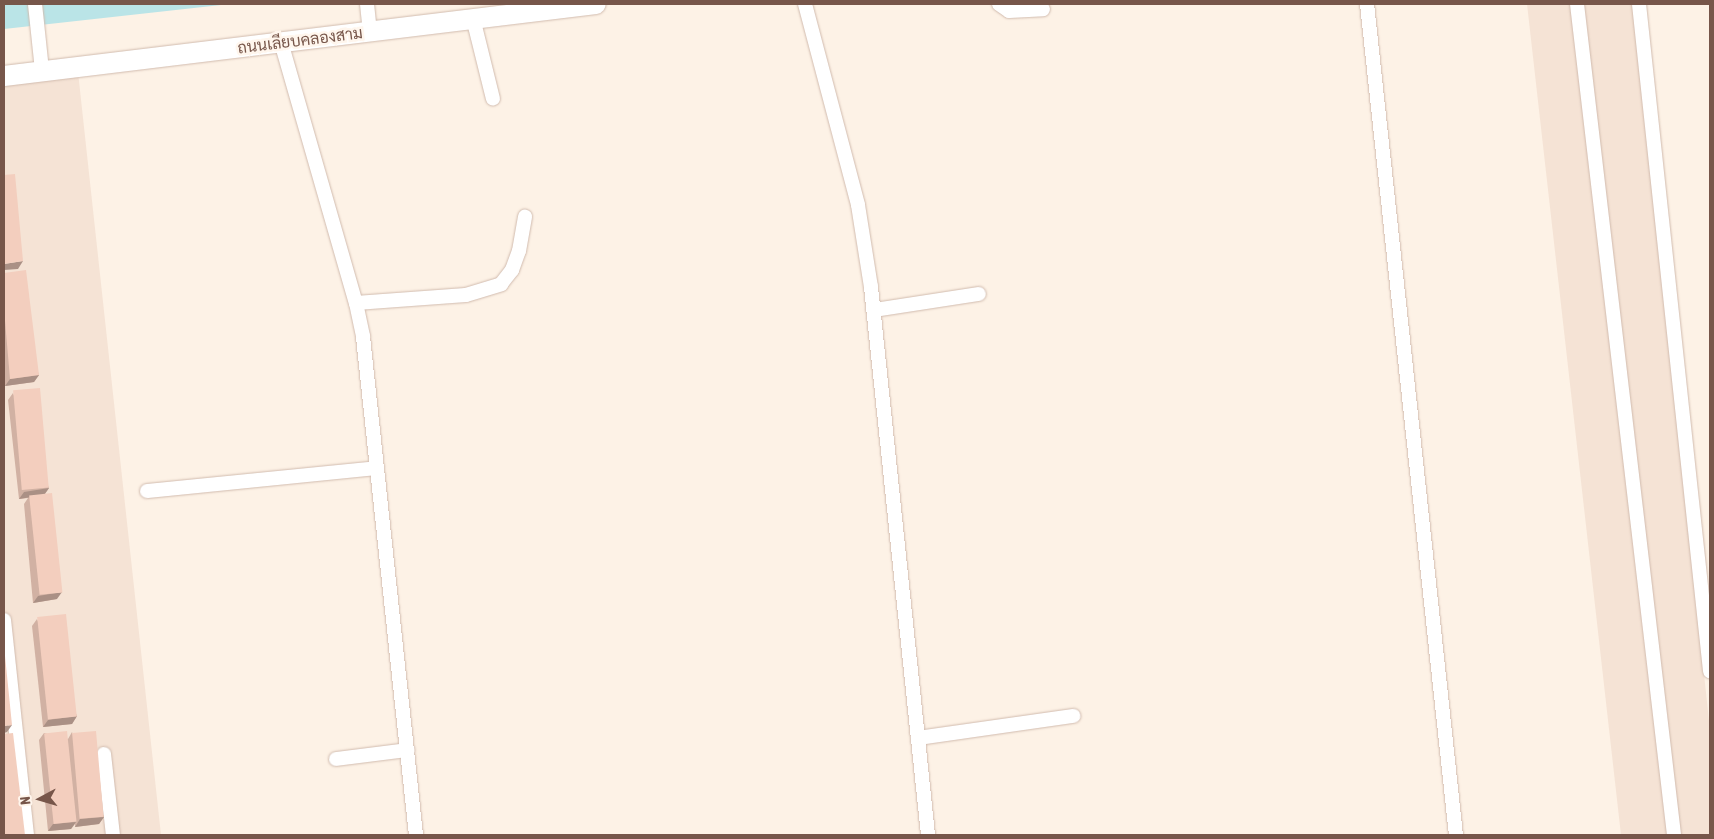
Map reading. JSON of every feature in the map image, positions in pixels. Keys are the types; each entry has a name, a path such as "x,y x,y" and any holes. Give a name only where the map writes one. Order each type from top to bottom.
{"main road":[{"name":"ถนนเลียบคลองสาม","path":"4,76 596,4"}],"street":[{"path":"35,4 42,71"},
{"path":"367,4 370,31"},
{"path":"805,4 858,205 874,310 928,835"},
{"path":"999,4 1009,11 1043,9"},
{"path":"1367,4 1456,835"},
{"path":"1577,4 1674,835"},
{"path":"1639,4 1710,671"},
{"path":"473,18 493,99"},
{"path":"282,42 364,337 416,835"},
{"path":"356,303 466,295 501,284 512,270 525,217"},
{"path":"874,310 980,294"},
{"path":"147,491 377,468"},
{"path":"4,620 28,835"},
{"path":"918,738 1073,716"},
{"path":"336,759 407,750"},
{"path":"104,754 113,835"}],"shaded area":[{"path":"1527,4 1632,4 1710,730 1710,835 1621,835"},
{"path":"78,72 161,835 4,835 4,80"}],"water":[{"path":"4,4 230,4 4,29"}],"building":[{"path":"15,174 23,261 4,264 4,175"},
{"path":"26,270 39,375 10,379 4,309 4,273"},
{"path":"40,388 49,488 22,490 13,390"},
{"path":"52,493 62,592 40,595 29,495"},
{"path":"66,614 77,716 48,719 37,617"},
{"path":"4,646 12,725 4,726"},
{"path":"67,731 77,822 54,824 44,733"},
{"path":"96,731 103,817 80,819 72,733"},
{"path":"13,733 25,835 4,835 4,734"}]}
